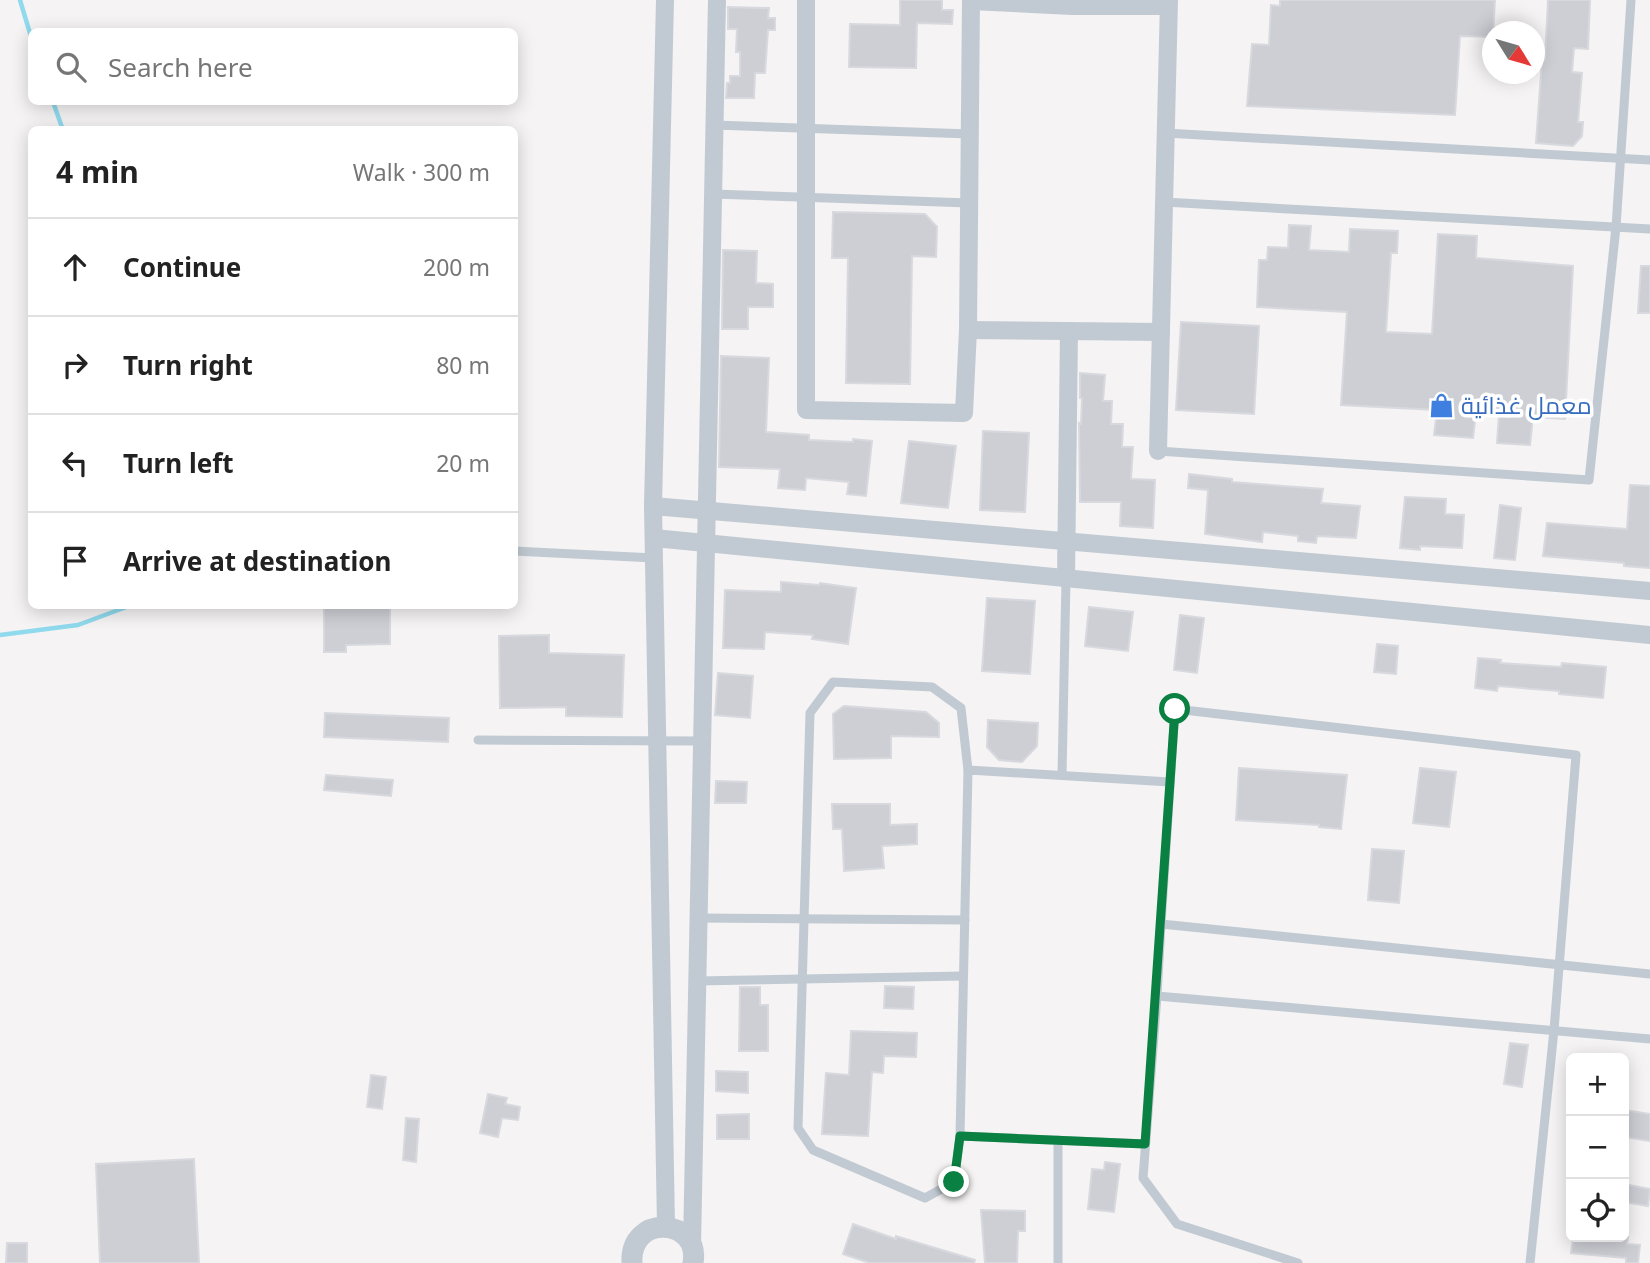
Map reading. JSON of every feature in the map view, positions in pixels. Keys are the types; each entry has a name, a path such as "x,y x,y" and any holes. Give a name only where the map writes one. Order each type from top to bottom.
{"street":[{"path":"665,0 653,506 666,1226"},
{"path":"698,1257 697,981 717,0"},
{"path":"806,0 806,410 964,413 968,330 971,1 1169,3 1158,451"},
{"path":"968,330 1161,332"},
{"path":"1066,579 1069,331"},
{"path":"653,506 1650,591"},
{"path":"654,538 1650,635"},
{"path":"632,1263 633,1248 638,1238 655,1227 666,1226 686,1236 698,1257"}],"lane":[{"path":"1158,451 1589,480 1616,227 1631,0"},
{"path":"714,125 970,134"},
{"path":"1166,133 1650,160"},
{"path":"713,194 970,202"},
{"path":"1164,202 1650,229"},
{"path":"518,551 654,558"},
{"path":"1062,775 1066,579"},
{"path":"833,682 932,687 961,708 968,770 960,1136 954,1182 925,1198 813,1150 798,1128 804,919 810,713 833,682"},
{"path":"1298,1263 1177,1224 1143,1178 1175,709 1576,755 1554,1030 1530,1263"},
{"path":"478,740 702,741"},
{"path":"968,770 1170,782"},
{"path":"698,918 965,920"},
{"path":"1161,925 1650,974"},
{"path":"697,981 963,976"},
{"path":"1157,996 1650,1039"},
{"path":"960,1136 1145,1144"},
{"path":"1058,1140 1058,1263"}],"building":[{"path":"900,0 942,0 942,10 953,10 952,24 917,23 916,68 849,67 850,24 900,25"},
{"path":"1280,0 1495,0 1494,21 1482,21 1482,37 1460,36 1455,115 1247,106 1252,44 1269,45 1271,5 1280,6"},
{"path":"1548,0 1590,0 1588,49 1574,48 1572,72 1582,73 1578,122 1583,122 1582,136 1573,146 1536,143 1540,84 1545,84"},
{"path":"728,7 769,8 768,18 775,18 775,30 768,30 765,73 755,73 754,98 726,98 730,76 740,76 740,52 736,52 737,29 728,29"},
{"path":"833,212 925,214 937,227 936,257 912,256 910,384 846,383 848,258 832,258"},
{"path":"1289,225 1311,226 1309,250 1349,252 1350,229 1398,231 1397,253 1391,253 1386,332 1432,334 1438,234 1477,236 1476,258 1573,266 1565,419 1533,417 1530,445 1497,443 1499,415 1476,413 1473,438 1434,435 1437,410 1341,405 1347,312 1257,307 1259,260 1267,260 1268,247 1288,248"},
{"path":"723,250 757,251 756,283 773,284 773,307 748,307 748,329 722,329"},
{"path":"1641,266 1650,266 1650,313 1638,313"},
{"path":"1181,322 1259,326 1254,414 1176,410"},
{"path":"721,356 769,358 766,432 809,435 809,440 872,441 866,496 847,494 849,482 806,478 805,490 778,488 780,469 719,467"},
{"path":"1080,373 1105,375 1103,401 1112,401 1111,424 1123,424 1122,447 1133,447 1131,479 1155,480 1153,528 1120,526 1121,502 1080,502"},
{"path":"983,431 1029,433 1025,512 980,510"},
{"path":"909,441 956,446 948,508 901,503"},
{"path":"1189,474 1232,479 1232,482 1323,489 1321,503 1360,506 1356,538 1317,536 1316,543 1298,541 1298,536 1263,532 1262,542 1205,534 1208,490 1188,488"},
{"path":"1630,485 1650,486 1650,568 1543,556 1547,523 1627,529"},
{"path":"1405,497 1446,499 1445,514 1464,515 1462,548 1400,548"},
{"path":"1500,505 1521,508 1515,560 1494,558"},
{"path":"781,582 820,583 856,588 848,644 812,639 813,635 765,632 764,649 723,648 725,590 781,592"},
{"path":"987,598 1035,601 1030,674 982,671"},
{"path":"1089,607 1133,612 1128,651 1085,646"},
{"path":"324,609 390,609 390,644 346,645 346,652 324,652"},
{"path":"1180,615 1204,618 1197,673 1174,670"},
{"path":"549,635 549,653 624,655 622,717 566,716 566,707 500,708 499,636"},
{"path":"1377,644 1398,646 1396,674 1374,672"},
{"path":"1478,658 1501,660 1500,663 1561,667 1562,663 1606,667 1603,698 1498,686 1497,691 1475,688"},
{"path":"718,673 753,676 750,718 715,715"},
{"path":"844,706 926,712 939,723 939,737 891,736 891,758 834,759 833,714"},
{"path":"325,713 449,718 448,742 324,737"},
{"path":"988,720 1038,723 1037,746 1022,762 999,760 987,747"},
{"path":"1239,768 1347,775 1341,829 1319,825 1236,820"},
{"path":"1420,768 1456,772 1449,827 1413,823"},
{"path":"326,775 393,780 391,796 324,790"},
{"path":"716,781 747,782 746,803 715,803"},
{"path":"832,804 890,804 890,825 917,824 917,844 882,846 884,868 844,871 842,829 833,829"},
{"path":"1372,849 1404,851 1399,903 1368,900"},
{"path":"885,986 914,987 913,1009 884,1008"},
{"path":"740,987 760,987 760,1005 768,1005 768,1051 739,1051"},
{"path":"851,1031 917,1033 916,1057 884,1056 883,1073 872,1072 868,1136 822,1134 826,1073 849,1075"},
{"path":"1510,1043 1528,1045 1522,1087 1504,1084"},
{"path":"716,1071 748,1072 748,1093 716,1091"},
{"path":"371,1075 386,1077 382,1109 367,1107"},
{"path":"488,1094 507,1098 505,1104 520,1107 518,1120 502,1118 498,1137 480,1133"},
{"path":"1629,1111 1650,1114 1650,1141 1629,1138"},
{"path":"749,1114 749,1139 717,1139 717,1115"},
{"path":"406,1118 419,1119 416,1162 403,1160"},
{"path":"194,1159 199,1263 100,1263 96,1164"},
{"path":"1105,1162 1120,1164 1114,1212 1088,1209 1092,1169 1104,1170"},
{"path":"1629,1185 1650,1189 1648,1206 1629,1203"},
{"path":"981,1210 1025,1211 1025,1231 1018,1231 1017,1263 985,1263"},
{"path":"853,1224 896,1239 896,1236 975,1260 974,1263 870,1263 843,1254"},
{"path":"1573,1242 1627,1242 1640,1245 1638,1263 1626,1263 1626,1258 1571,1253"},
{"path":"7,1243 27,1243 27,1263 6,1263"}],"waterway":[{"path":"20,0 28,28"},
{"path":"54,105 62,126"},
{"path":"0,635 78,625 121,609"}],"place":[{"name":"معمل غذائية","path":"1441,406"}],"route":[{"path":"954,1182 960,1136 1145,1144 1175,709"}]}
